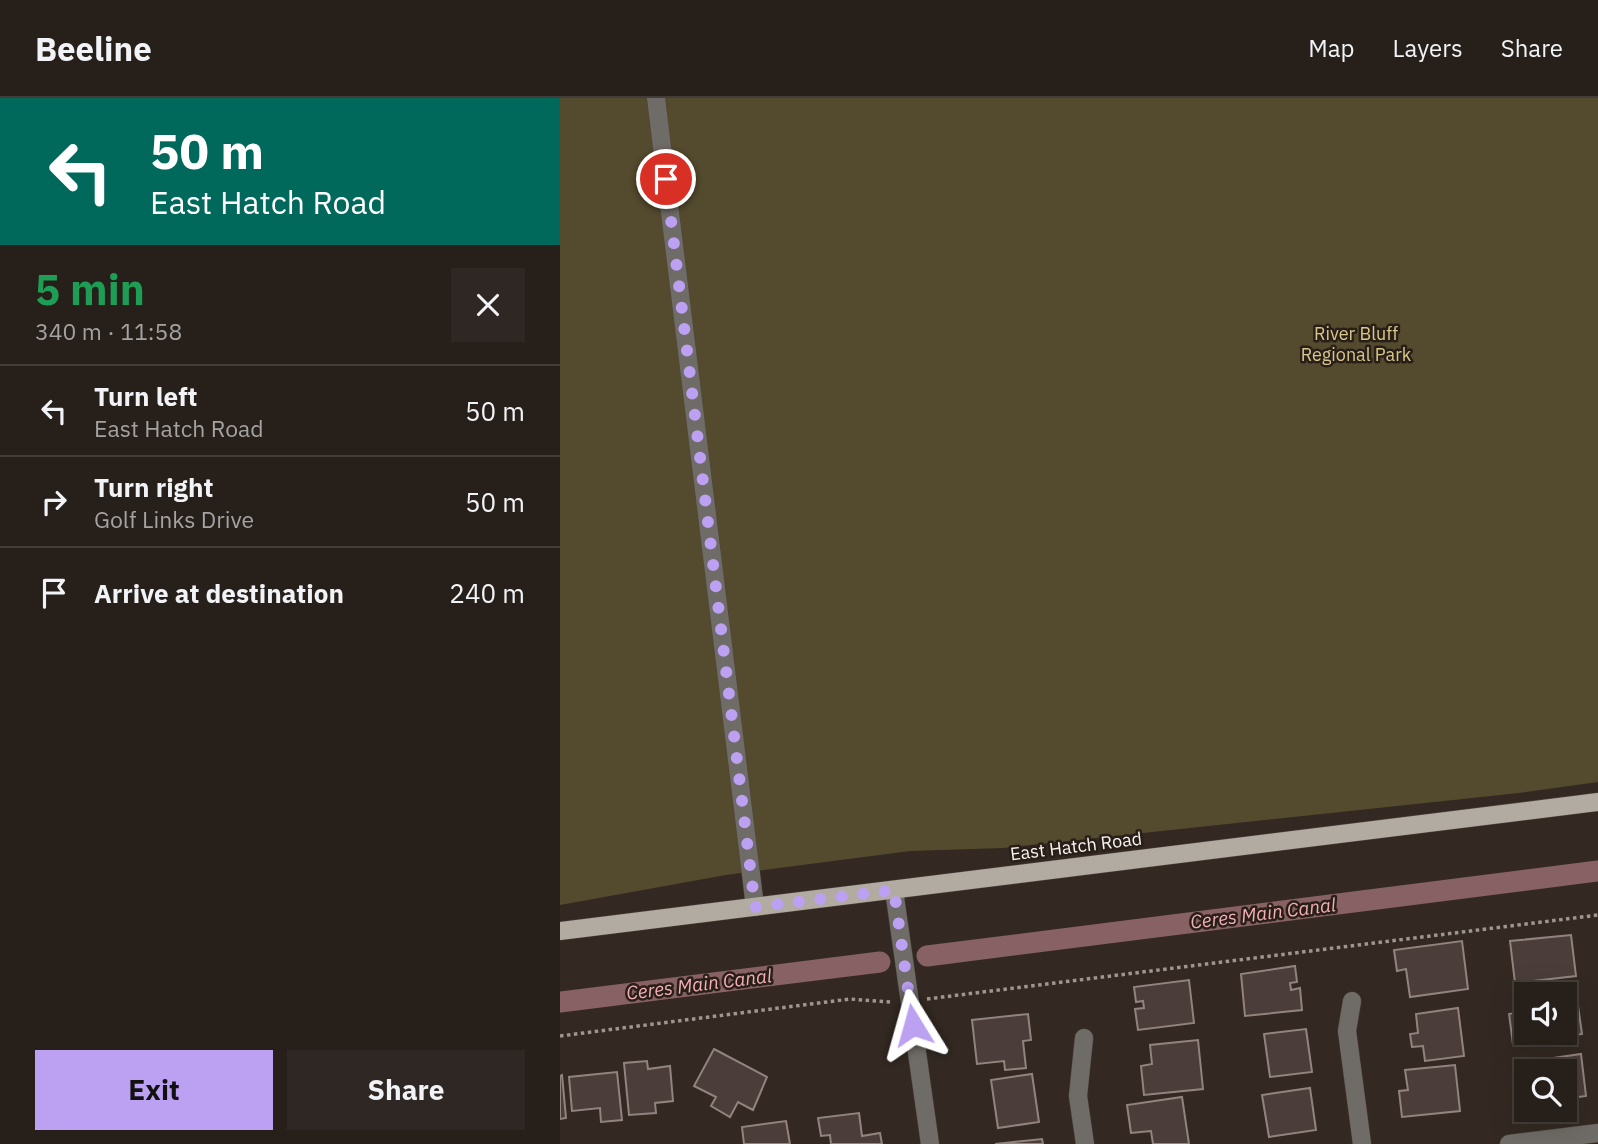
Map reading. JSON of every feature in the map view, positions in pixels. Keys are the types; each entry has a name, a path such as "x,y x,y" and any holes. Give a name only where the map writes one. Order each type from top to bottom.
{"main road":[{"name":"East Hatch Road","path":"560,931 1598,802"}],"street":[{"path":"656,98 755,907"},
{"path":"894,890 930,1144"},
{"path":"1352,1001 1347,1031 1362,1144"},
{"path":"1084,1038 1078,1096 1085,1144"},
{"path":"1509,1144 1598,1133"}],"path":[{"path":"560,1036 850,999 875,1003 909,1001 1598,915"}],"green space":[{"name":"River Bluff Regional Park","path":"560,98 1598,98 1598,782 1519,793 1003,848 910,851 726,875 560,905"}],"building":[{"path":"1571,935 1576,976 1515,982 1510,941"},
{"path":"1462,941 1468,989 1410,997 1406,969 1397,971 1394,950"},
{"path":"1295,966 1297,982 1290,983 1291,990 1300,988 1302,1010 1245,1016 1241,974"},
{"path":"1189,980 1194,1023 1138,1030 1135,1009 1144,1008 1143,1001 1136,1002 1134,987"},
{"path":"1577,999 1582,1034 1577,1035"},
{"path":"1458,1008 1464,1056 1425,1061 1423,1046 1412,1047 1410,1034 1418,1033 1416,1014"},
{"path":"1514,1013 1514,1044 1513,1044 1509,1014"},
{"path":"1028,1014 1031,1040 1023,1041 1026,1068 1005,1070 1004,1061 977,1064 972,1020"},
{"path":"1306,1029 1312,1072 1270,1077 1264,1034"},
{"path":"1198,1040 1203,1089 1144,1095 1141,1066 1152,1064 1150,1045"},
{"path":"714,1049 767,1077 753,1110 738,1102 730,1117 711,1106 716,1097 694,1086"},
{"path":"1581,1054 1586,1096 1577,1097 1577,1059 1546,1059"},
{"path":"647,1061 648,1069 670,1066 673,1101 655,1103 656,1113 629,1115 624,1063"},
{"path":"1455,1065 1460,1111 1402,1117 1399,1091 1408,1090 1405,1070"},
{"path":"617,1072 622,1120 601,1122 600,1108 572,1111 569,1077"},
{"path":"1032,1074 1039,1122 998,1128 991,1080"},
{"path":"562,1075 566,1118 560,1119 560,1076"},
{"path":"1310,1088 1316,1130 1269,1137 1262,1095"},
{"path":"1182,1097 1189,1144 1153,1144 1151,1131 1131,1133 1127,1105"},
{"path":"859,1113 862,1136 880,1133 882,1144 831,1144 830,1135 821,1136 818,1118"},
{"path":"786,1121 790,1144 744,1144 742,1127"},
{"path":"1042,1139 1043,1144 995,1144"}],"waterway":[{"name":"Ceres Main Canal","path":"927,956 1598,871"},
{"name":"Ceres Main Canal","path":"560,1002 880,962"}],"route":[{"path":"666,179 755,907 894,890 913,1025"}]}
